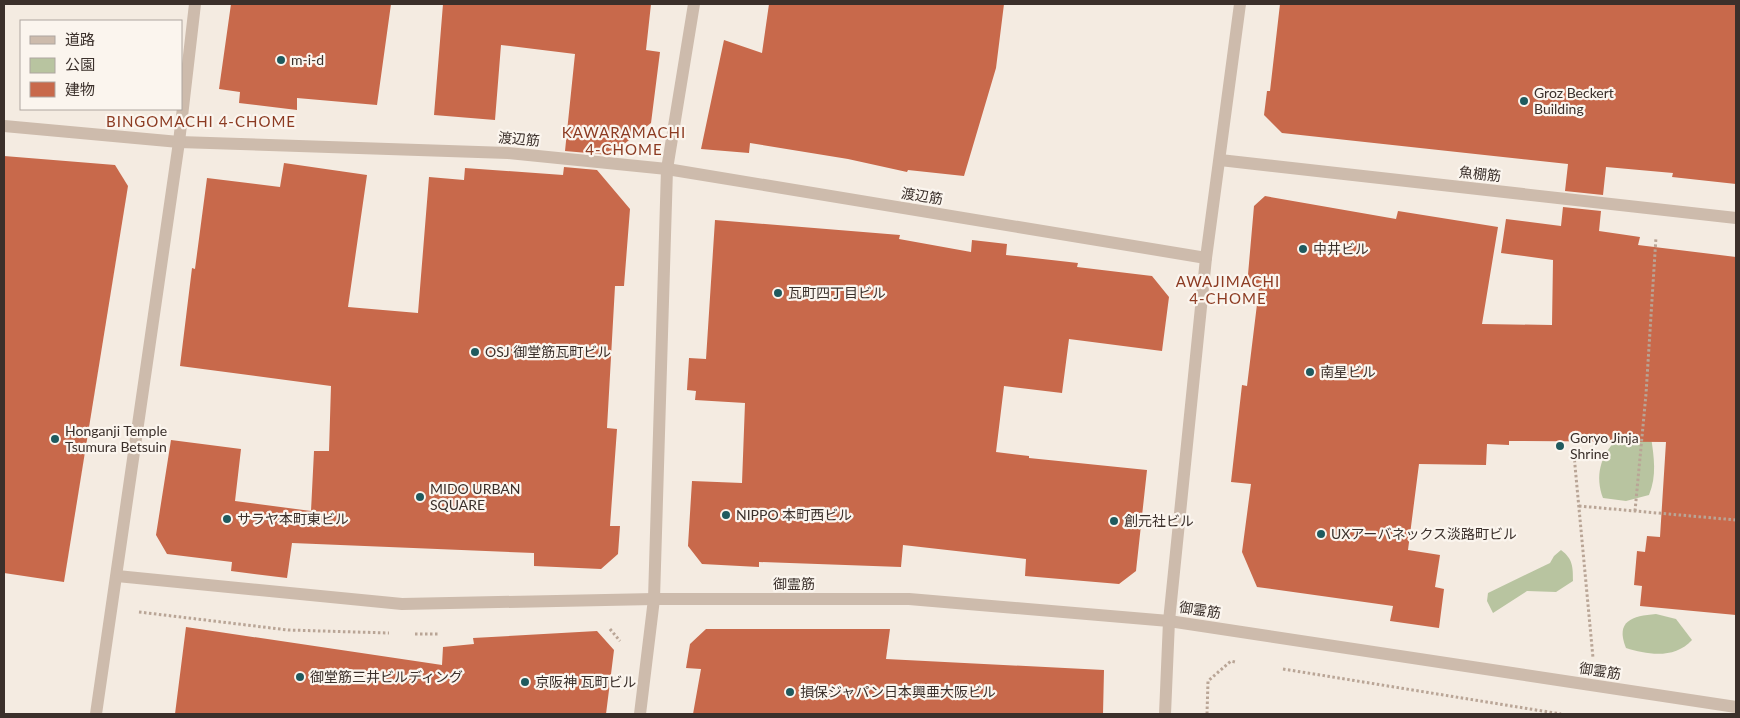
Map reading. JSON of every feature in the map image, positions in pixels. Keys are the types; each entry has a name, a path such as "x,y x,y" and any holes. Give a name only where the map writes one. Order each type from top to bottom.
{"street":[{"path":"182,110 195,4"},
{"path":"640,714 654,599 668,169 694,4"},
{"path":"1165,714 1169,621 1206,258 1240,4"},
{"path":"96,714 182,110"},
{"name":"渡辺筋","path":"4,126 178,142 508,152 668,169 1206,258"},
{"name":"魚棚筋","path":"1220,160 1736,218"},
{"name":"御霊筋","path":"117,576 402,604 654,599 909,599 1169,621 1596,685 1736,708"}],"path":[{"path":"1635,511 1646,394 1657,209"},
{"path":"1574,455 1596,685"},
{"path":"1579,506 1736,520"},
{"path":"1207,714 1208,681 1232,661 1241,663"},
{"path":"1280,669 1562,714"}],"green space":[{"path":"1651,437 1654,474 1649,495 1626,501 1603,498 1599,482 1600,467 1611,446 1616,440"},
{"path":"1561,550 1572,564 1573,581 1556,592 1527,591 1493,613 1487,601 1488,593 1550,563"},
{"path":"1656,614 1676,619 1692,640 1678,650 1661,654 1652,654 1626,648 1623,639 1624,626 1640,616"}],"building":[{"name":"m-i-d","path":"231,4 391,4 377,105 297,98 297,110 239,103 240,92 219,89"},
{"path":"443,4 651,4 646,50 660,52 651,123 610,155 565,151 575,54 501,45 495,120 434,115"},
{"path":"769,4 1004,4 996,68 964,176 908,170 907,172 848,159 750,143 749,153 701,149 724,40 762,53"},
{"path":"1280,4 1736,4 1736,184 1672,177 1673,173 1606,167 1603,195 1565,191 1568,164 1282,133 1264,115 1267,91 1270,91"},
{"name":"Honganji Temple Tsumura Betsuin","path":"4,156 115,165 128,186 64,582 4,573"},
{"path":"284,163 367,175 348,307 418,313 429,177 464,180 465,168 563,175 564,167 597,170 630,209 624,286 615,286 607,428 617,429 610,526 620,526 618,554 601,569 534,566 534,553 292,543 287,578 231,571 232,562 167,554 156,535 171,440 241,449 235,501 311,511 314,451 329,451 331,386 180,366 192,268 195,269 207,178 280,187"},
{"path":"1265,196 1396,219 1398,211 1498,227 1482,324 1552,325 1553,260 1501,253 1506,219 1561,226 1563,207 1601,211 1599,231 1640,237 1638,245 1736,257 1736,615 1640,606 1642,586 1634,585 1637,551 1645,552 1647,536 1660,537 1666,442 1509,441 1509,445 1487,444 1486,465 1419,464 1408,550 1440,555 1435,587 1444,589 1439,628 1390,621 1393,606 1257,587 1242,552 1251,484 1231,482 1242,385 1247,386 1259,288 1247,286 1254,206"},
{"path":"715,220 900,235 899,239 971,252 972,240 1007,244 1006,255 1078,263 1077,267 1152,276 1169,297 1162,351 1069,339 1062,393 1004,386 996,452 1029,456 1029,458 1147,470 1136,571 1119,584 1025,576 1026,559 903,545 901,567 759,562 759,567 702,564 688,546 692,481 742,483 745,403 695,400 696,391 687,390 689,358 706,359"},
{"path":"186,627 442,665 443,647 474,644 473,638 597,631 614,650 606,714 175,714"},
{"path":"706,629 890,629 886,659 1104,670 1103,714 693,714 701,669 686,668 690,644"}],"place":[{"name":"m-i-d","path":"281,60"},
{"name":"Groz Beckert Building","path":"1524,101"},
{"name":"中井ビル","path":"1303,249"},
{"name":"瓦町四丁目ビル","path":"778,293"},
{"name":"OSJ 御堂筋瓦町ビル","path":"475,352"},
{"name":"南星ビル","path":"1310,372"},
{"name":"Honganji Temple Tsumura Betsuin","path":"55,439"},
{"name":"Goryo Jinja Shrine","path":"1560,446"},
{"name":"MIDO URBAN SQUARE","path":"420,497"},
{"name":"NIPPO 本町西ビル","path":"726,515"},
{"name":"サラヤ本町東ビル","path":"227,519"},
{"name":"創元社ビル","path":"1114,521"},
{"name":"UXアーバネックス淡路町ビル","path":"1321,534"},
{"name":"御堂筋三井ビルディング","path":"300,677"},
{"name":"京阪神 瓦町ビル","path":"525,682"},
{"name":"損保ジャパン日本興亜大阪ビル","path":"790,692"}],"district":[{"name":"BINGOMACHI 4-CHOME","path":"201,122"},
{"name":"KAWARAMACHI 4-CHOME","path":"624,142"},
{"name":"AWAJIMACHI 4-CHOME","path":"1228,290"}]}
